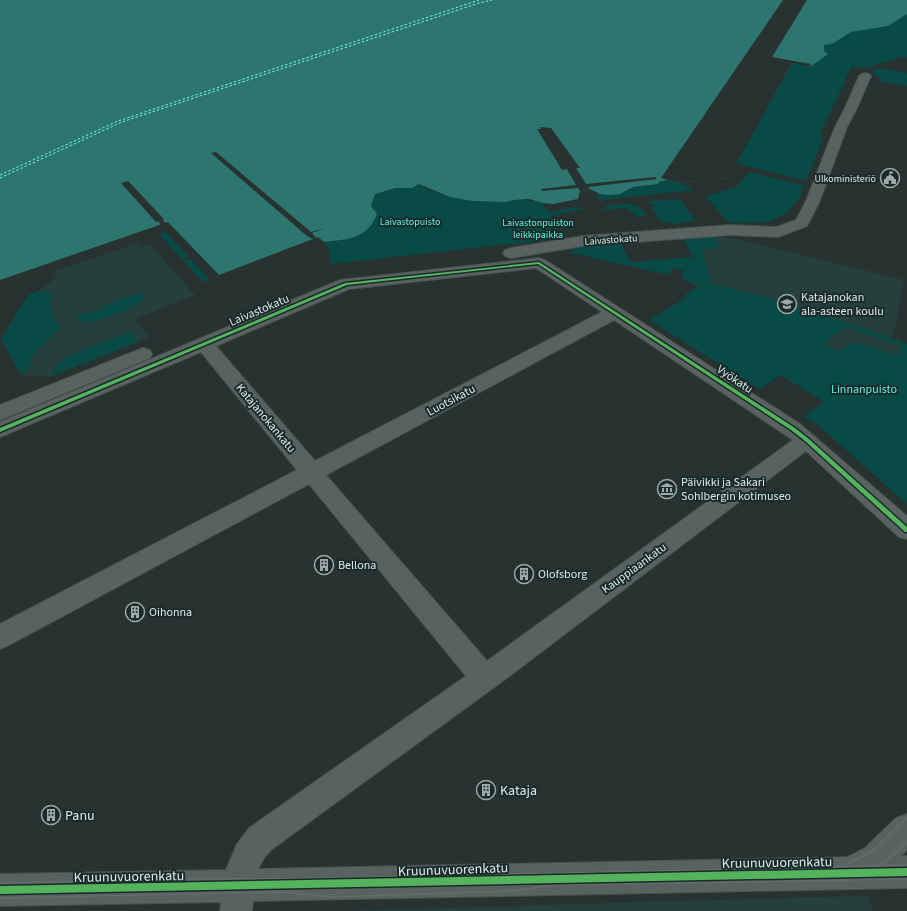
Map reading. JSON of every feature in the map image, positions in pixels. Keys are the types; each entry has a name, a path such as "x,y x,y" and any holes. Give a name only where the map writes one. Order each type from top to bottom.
{"street":[{"name":"Laivastokatu","path":"0,413 338,274 519,252 583,241 730,230 778,232 802,223 812,203 841,127 845,121 860,84 866,76"},
{"name":"Laivastokatu","path":"0,430 346,284 539,263"},
{"name":"Vyökatu","path":"539,263 616,312 807,440 907,530"},
{"name":"Luotsikatu","path":"0,637 285,488 320,483 616,312"},
{"name":"Katajanokankatu","path":"204,344 484,678"},
{"name":"Kauppiaankatu","path":"237,899 245,857 252,847 269,832 460,696 807,440"},
{"path":"901,835 907,871"},
{"path":"852,873 876,859 901,835"},
{"name":"Kruunuvuorenkatu","path":"0,890 237,899 907,871"}],"shaded area":[{"path":"0,0 907,0 907,14 888,26 851,32 832,44 824,45 824,51 828,54 810,67 792,63 727,178 679,183 667,180 659,182 658,184 633,187 620,194 611,195 600,194 590,189 580,191 578,199 553,204 529,199 506,202 472,201 450,197 419,184 412,188 396,188 375,194 371,206 377,214 373,223 368,229 355,237 324,242 318,237 219,275 168,222 0,280"},
{"name":"Katajanokan ala-asteen koulu","path":"715,237 737,239 904,280 893,338 903,342 898,356 735,373 649,320 702,288 702,248 718,248"},
{"path":"137,243 141,247 150,244 195,295 135,319 149,337 49,377 21,375 1,339 28,295 39,291 57,276 54,271"},
{"path":"868,896 873,911 345,911 810,897"}],"green space":[{"path":"907,14 907,58 902,57 865,68 852,66 820,134 823,139 806,181 735,163 792,63 813,64 828,54 824,51 824,45 851,32 888,26"},
{"path":"877,68 907,73 907,86 878,81 879,76 873,73 873,70"},
{"path":"750,172 802,185 803,187 799,199 785,214 768,222 734,223 726,220 706,196 736,187"},
{"path":"667,180 680,183 694,190 603,200 596,199 600,194 620,194 633,187 652,185"},
{"name":"Laivastopuisto","path":"419,184 427,189 472,200 504,202 514,200 530,200 540,202 543,203 548,212 578,207 584,209 550,216 561,236 555,239 331,264 328,246 324,242 349,238 367,230 371,225 375,209 371,206 375,194 396,188 412,188"},
{"path":"680,199 696,221 672,224 671,222 661,222 652,208 655,206 647,201"},
{"path":"631,204 641,208 646,216 636,217 632,212 625,208 612,210 602,209 611,205"},
{"path":"165,232 188,256 182,259 159,234"},
{"name":"Linnanpuisto","path":"715,237 718,248 702,249 711,284 769,298 907,344 907,504 818,425 803,417 824,402 781,375 759,389 649,320 687,297 685,294 699,287 681,278 684,271 672,268 669,275 567,252 573,251 571,247 621,243 630,262 693,257 683,238","holes":["846,327 902,346 898,356 863,344 850,344 839,352 823,343"]},
{"path":"190,258 210,280 203,282 183,261"},
{"path":"39,291 51,293 51,310 59,328 28,361 33,363 21,375 1,339 28,295"},
{"path":"136,294 144,295 146,297 131,308 117,314 85,322 80,322 76,316 91,311 95,312 101,310 102,307"},
{"path":"131,332 138,342 49,377 62,360 70,355"}],"pier":[{"path":"783,0 807,0 772,57 811,64 810,67 792,63 727,178 679,183 661,178"},
{"path":"540,127 551,128 580,168 576,168 586,184 655,177 657,179 588,187 590,190 580,191 578,188 542,191 541,189 576,185 567,169 562,170 537,129 541,129"},
{"path":"216,152 311,232 325,228 312,233 316,238 313,239 307,236 211,153"},
{"path":"128,181 164,219 162,220 166,223 161,225 158,221 156,222 121,183"}],"ferry route":[{"path":"0,175 118,121 479,0"},
{"path":"0,178 122,122 479,3 492,0"}],"tram line":[{"path":"849,863 874,850 907,818"},
{"path":"879,866 907,841"},
{"path":"879,866 907,865"},
{"path":"0,883 187,879 342,878 879,866"},
{"path":"856,877 871,871 879,866"},
{"path":"0,898 283,892 331,897 511,891 555,885 907,879"}],"cycle path":[{"path":"0,430 346,284 539,263 793,429 907,530"},
{"path":"0,890 907,872"}],"place":[{"name":"Ulkoministeriö","path":"890,178"},
{"name":"Katajanokan ala-asteen koulu","path":"787,304"},
{"name":"Päivikki ja Sakari Sohlbergin kotimuseo","path":"667,489"},
{"name":"Bellona","path":"324,565"},
{"name":"Olofsborg","path":"524,574"},
{"name":"Oihonna","path":"135,612"},
{"name":"Kataja","path":"486,790"},
{"name":"Panu","path":"51,815"}],"park label":[{"name":"Laivastonpuiston leikkipaikka","path":"538,228"}]}
